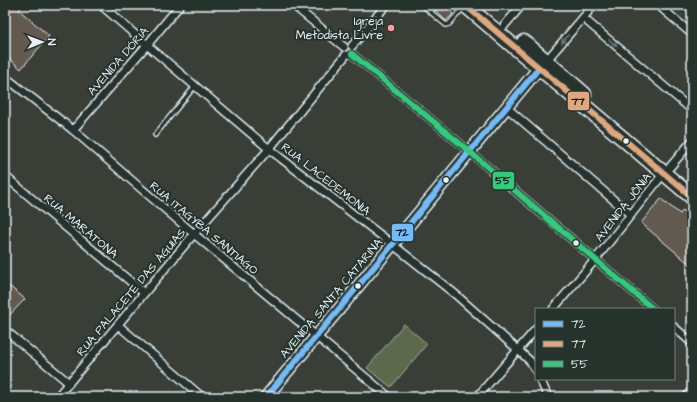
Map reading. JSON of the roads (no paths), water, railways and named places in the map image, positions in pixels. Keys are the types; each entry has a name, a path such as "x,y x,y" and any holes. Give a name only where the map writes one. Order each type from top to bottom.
{"highway":[{"path":"465,5 543,65 667,170 692,197"},
{"path":"479,5 504,26 543,65"},
{"path":"667,170 692,186"}],"street":[{"name":"RUA LACEDEMONIA","path":"101,5 147,46 270,149 455,294 530,361 535,369"},
{"name":"AVENIDA DÓRIA","path":"73,130 147,46 180,5"},
{"path":"293,5 348,47 354,49 349,55 470,152 651,308"},
{"path":"348,47 386,5"},
{"path":"504,26 522,5"},
{"path":"543,65 594,5"},
{"path":"663,7 692,34"},
{"path":"583,18 692,110"},
{"name":"RUA PALACETE DAS ÁGUIAS","path":"57,397 194,234 270,149 349,55"},
{"name":"AVENIDA SANTA CATARINA","path":"266,397 506,107 543,65"},
{"name":"RUA ITAGYBA SANTIAGO","path":"5,77 73,130 194,234 389,397"},
{"path":"506,107 631,215"},
{"name":"AVENIDA JÔNIA","path":"554,308 692,141"},
{"name":"RUA MARATONA","path":"5,176 144,293"},
{"path":"118,325 202,397"},
{"path":"675,328 692,343"},
{"path":"5,330 69,383"},
{"path":"477,397 535,330"},
{"path":"540,380 548,397"},
{"path":"686,397 692,390"}],"lane":[{"path":"422,5 446,25 449,24 465,5"},
{"path":"430,12 436,5"},
{"path":"156,135 195,86"}],"place":[{"name":"Igreja Metodista Livre","path":"391,28"}]}
